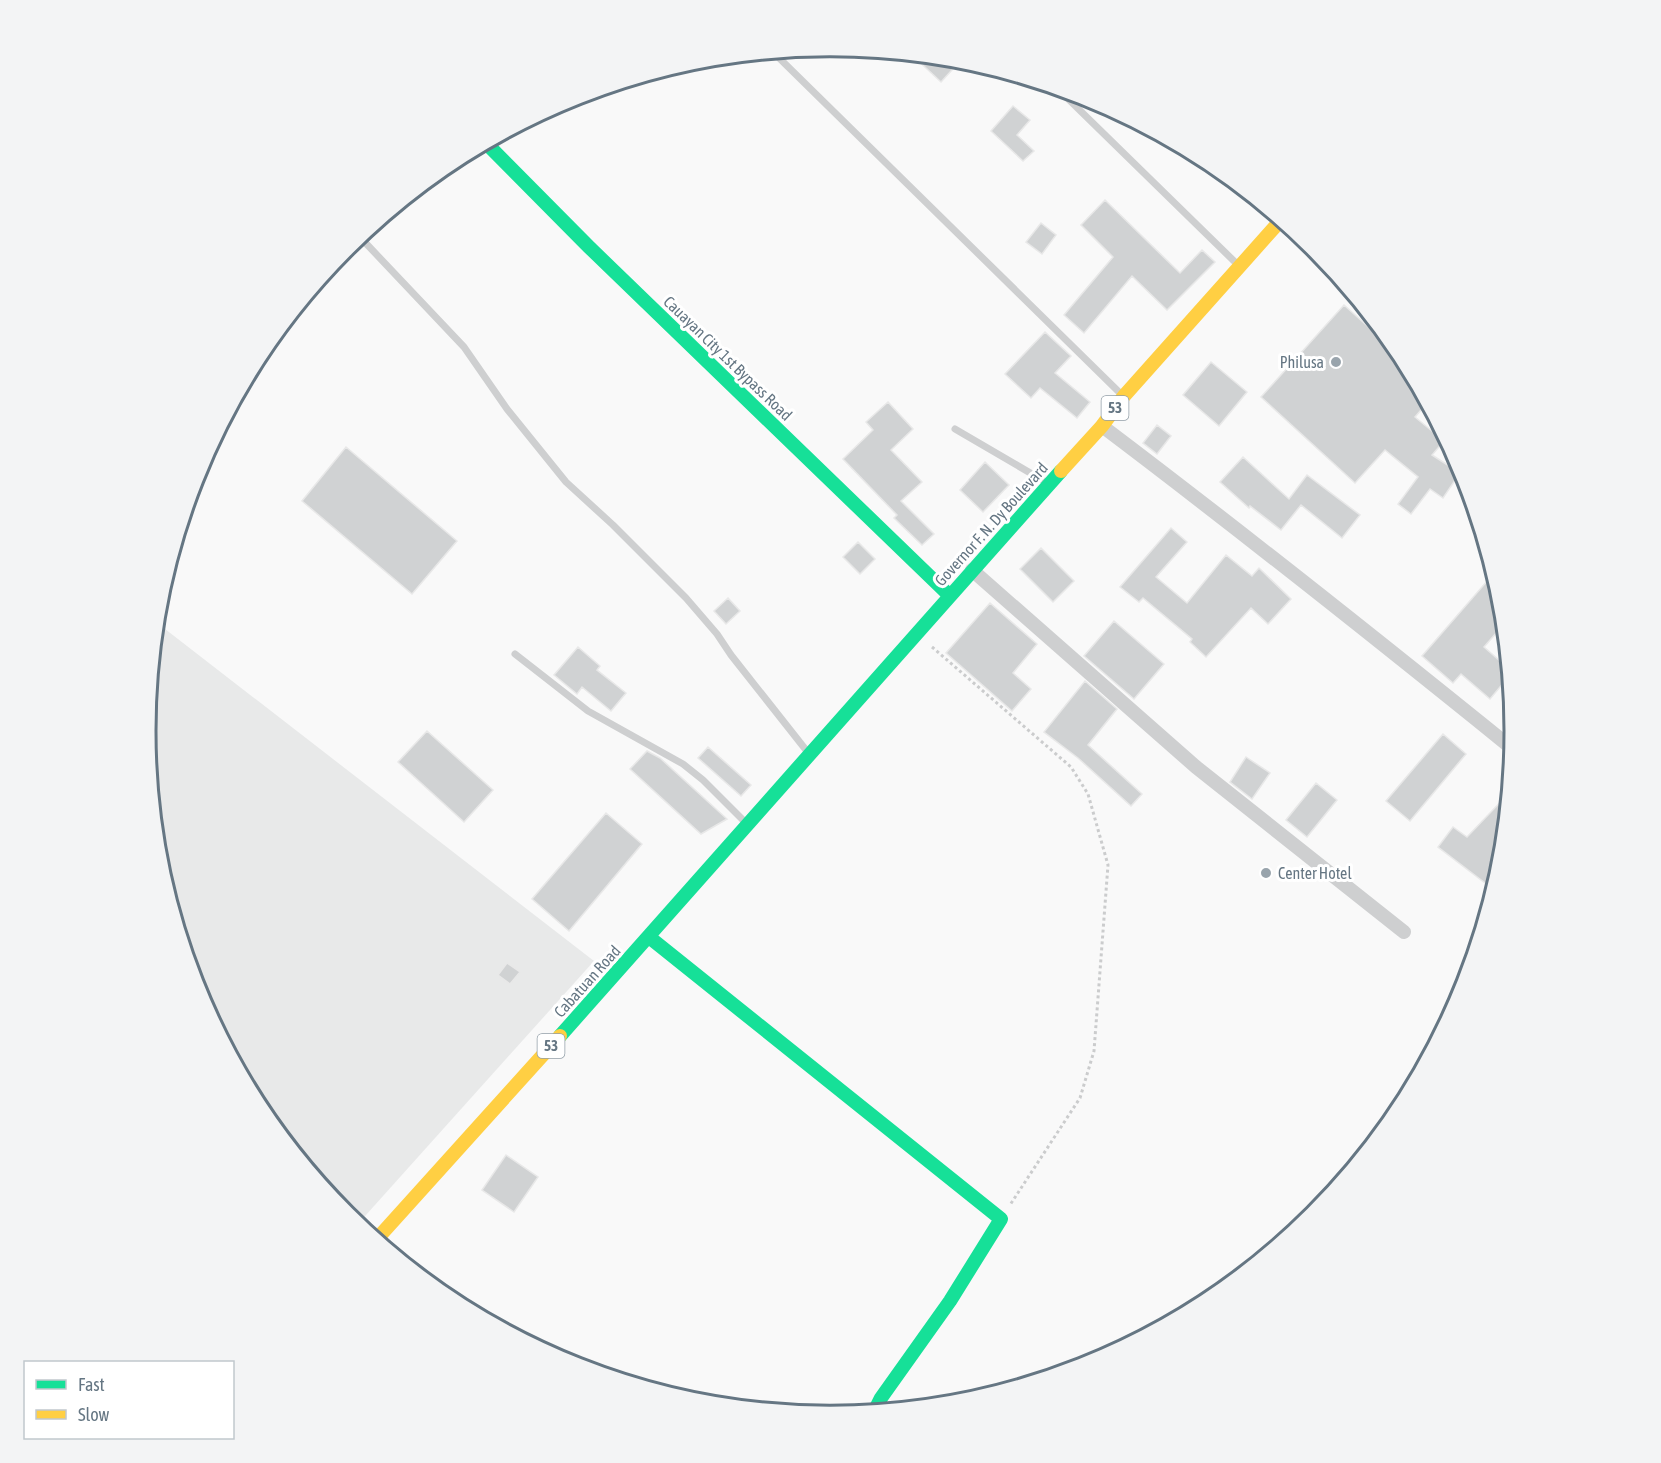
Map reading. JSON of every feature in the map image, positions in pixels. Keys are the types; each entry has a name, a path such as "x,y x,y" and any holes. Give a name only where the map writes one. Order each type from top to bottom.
{"main road":[{"name":"Cauayan City 1st Bypass Road","path":"491,148 597,255 949,596"},
{"name":"Governor F. N. Dy Boulevard","path":"725,850 1048,484 1102,426 1124,396 1276,225"},
{"name":"Cabatuan Road","path":"381,1234 725,850"},
{"path":"649,937 1001,1219 950,1300 878,1405"}],"street":[{"path":"1102,426 1285,566 1505,743"},
{"path":"972,570 1196,767 1404,932"}],"lane":[{"path":"781,59 1124,396"},
{"path":"1071,102 1240,267"},
{"path":"366,243 464,347 507,409 566,482 613,525 710,625 810,754"},
{"path":"955,429 1048,484"},
{"path":"515,654 588,711 682,764 703,780 747,825"}],"path":[{"path":"916,634 1071,767 1088,794 1108,865 1094,1051 1088,1075 1080,1098 1070,1116 1001,1219"}],"shaded area":[{"path":"164,628 594,961 364,1217 323,1176 295,1142 246,1069 207,990 192,948 169,863 157,776 157,687"}],"building":[{"path":"921,63 953,69 941,82"},
{"path":"1013,106 1030,120 1017,135 1034,151 1023,161 991,131"},
{"path":"1105,200 1180,273 1202,250 1215,262 1167,310 1132,276 1084,333 1064,315 1113,257 1081,225"},
{"path":"1041,223 1056,235 1042,254 1026,242"},
{"path":"1344,305 1373,331 1415,394 1422,408 1415,417 1435,434 1441,445 1432,455 1451,467 1456,479 1443,498 1430,489 1411,514 1398,504 1418,477 1385,450 1355,483 1261,397"},
{"path":"1045,332 1071,356 1055,373 1090,402 1077,418 1040,388 1031,398 1005,374"},
{"path":"1211,362 1247,392 1219,426 1183,395"},
{"path":"888,402 913,429 891,450 922,482 901,501 934,534 922,545 894,518 897,515 843,459 873,430 866,422"},
{"path":"1157,425 1171,436 1157,454 1143,443"},
{"path":"346,447 457,541 412,594 302,501"},
{"path":"1243,457 1289,499 1307,475 1360,515 1342,538 1301,505 1281,530 1250,506 1249,508 1220,482"},
{"path":"985,462 1009,485 983,512 960,490"},
{"path":"1171,528 1187,542 1156,577 1187,603 1226,555 1252,576 1259,568 1291,599 1268,624 1251,608 1206,657 1190,642 1192,639 1143,598 1139,602 1120,587"},
{"path":"858,542 875,559 860,574 843,557"},
{"path":"1041,548 1074,581 1053,602 1020,569"},
{"path":"1487,581 1497,632 1484,647 1501,662 1504,683 1490,699 1461,674 1453,683 1422,656"},
{"path":"728,598 740,611 726,624 714,611"},
{"path":"990,603 1037,644 1013,673 1031,689 1012,711 946,653"},
{"path":"1114,621 1164,664 1134,699 1084,656"},
{"path":"578,647 600,666 597,670 626,693 611,711 582,687 577,694 554,675"},
{"path":"1085,681 1117,709 1088,745 1142,794 1131,806 1078,758 1044,732"},
{"path":"427,731 493,790 464,822 398,762"},
{"path":"1443,734 1466,754 1410,821 1386,801"},
{"path":"708,747 751,785 741,796 698,758"},
{"path":"647,751 660,758 727,819 701,834 630,769"},
{"path":"1246,757 1270,773 1252,799 1230,782"},
{"path":"1316,783 1337,800 1307,837 1286,820"},
{"path":"1501,801 1487,884 1438,847 1453,827 1467,837"},
{"path":"606,813 642,844 569,931 532,899"},
{"path":"507,963 520,972 510,984 498,975"},
{"path":"506,1155 538,1177 514,1212 482,1190"}],"traffic: fast":[{"path":"491,148 589,247 949,595"},
{"path":"560,1036 1061,471"},
{"path":"649,937 1001,1219 950,1301 878,1405"}],"traffic: slow":[{"path":"1061,471 1102,426 1124,396 1276,225"},
{"path":"381,1234 560,1036"}],"place":[{"name":"Philusa","path":"1336,362"},
{"name":"Center Hotel","path":"1266,873"}]}
